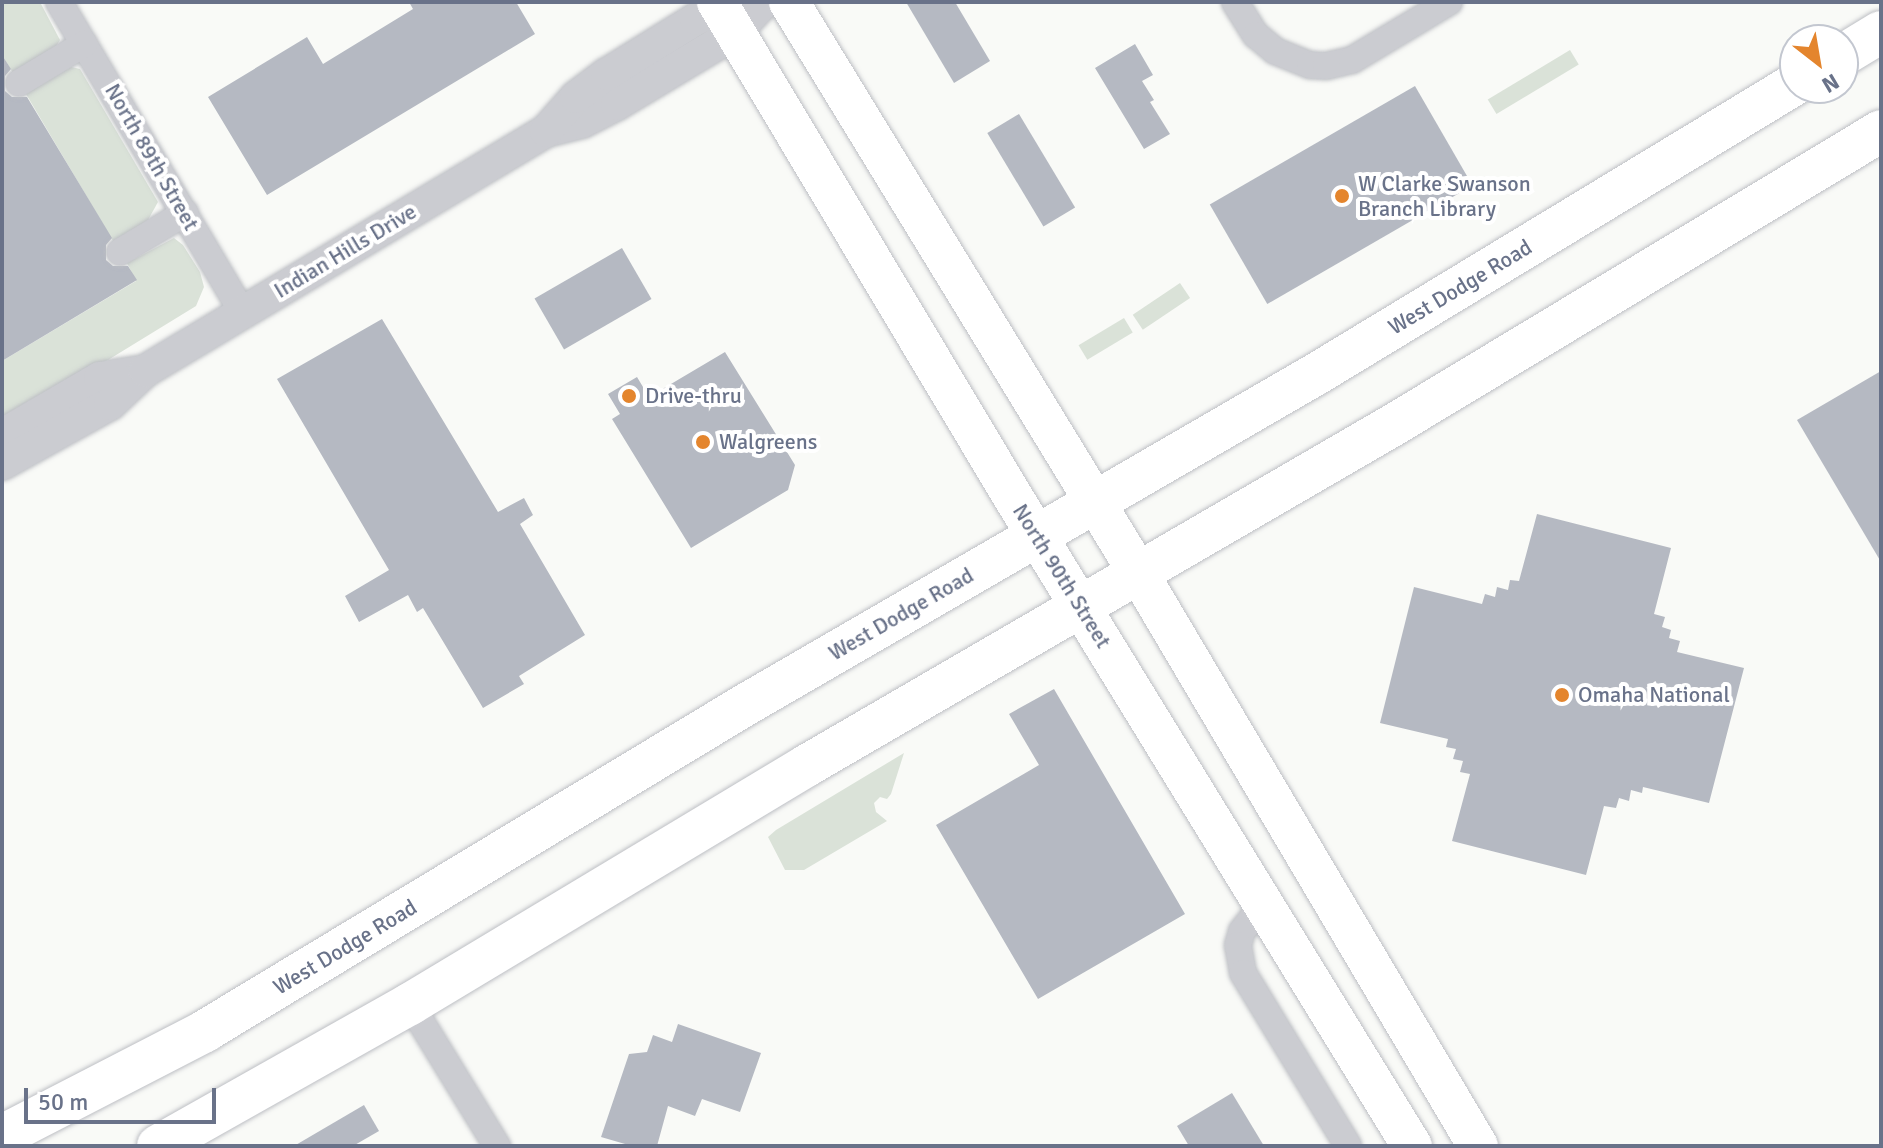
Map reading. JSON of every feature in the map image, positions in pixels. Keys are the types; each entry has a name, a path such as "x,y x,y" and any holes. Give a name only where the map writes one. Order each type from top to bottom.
{"highway":[{"path":"1859,45 1881,32"},
{"name":"West Dodge Road","path":"2,1136 205,1031 745,705 1096,503 1779,94"},
{"path":"158,1146 410,1004 806,766 1139,574 1881,131"}],"main road":[{"path":"789,2 1139,574 1478,1146"},
{"name":"North 90th Street","path":"727,11 1037,537 1412,1146"}],"street":[{"name":"North 89th Street","path":"59,2 243,313"},
{"name":"Indian Hills Drive","path":"2,464 110,404 145,371 546,131 592,84 727,11 764,2"},
{"path":"1235,2 1264,43 1291,59 1326,66 1352,60 1449,2"},
{"path":"19,83 84,44"},
{"path":"120,252 185,213"},
{"name":"Indian Hills Drive","path":"2,435 100,378 145,371"},
{"path":"1264,903 1242,931 1238,945 1243,973 1348,1146"},
{"path":"410,1004 497,1146"}],"shaded area":[{"path":"2,2 40,2 60,40 55,48 13,73 2,55"},
{"path":"1570,50 1579,65 1496,114 1488,99"},
{"path":"71,67 80,69 158,202 148,220 113,241 26,94"},
{"path":"174,238 183,245 200,272 204,287 196,306 2,425 2,361 136,281 127,263"},
{"path":"1180,283 1190,298 1143,330 1133,315"},
{"path":"1124,318 1133,333 1087,360 1079,345"},
{"path":"904,753 891,794 887,799 880,797 874,803 876,812 887,821 804,870 785,870 768,837"}],"building":[{"path":"409,2 516,2 535,34 267,195 208,97 307,37 323,64 413,9"},
{"path":"906,2 955,2 990,61 954,83"},
{"path":"1135,44 1153,75 1142,81 1154,100 1150,102 1170,134 1144,149 1095,68"},
{"path":"2,55 11,69 5,76 5,91 12,97 27,97 112,238 106,245 106,260 113,266 128,266 137,280 2,361"},
{"name":"W Clarke Swanson Branch Library","path":"1415,86 1472,186 1267,304 1210,204"},
{"path":"1019,114 1075,207 1043,226 987,133"},
{"path":"622,248 652,299 564,350 535,298"},
{"path":"382,319 498,512 524,498 533,515 520,524 585,635 519,676 524,684 483,708 423,608 417,612 408,595 359,622 345,596 389,570 277,379"},
{"name":"Walgreens","path":"725,352 795,465 788,490 691,548 612,419 620,414 608,394 637,377 649,397"},
{"path":"1881,371 1881,562 1797,420"},
{"name":"Omaha National","path":"1537,514 1671,548 1654,614 1665,617 1662,627 1671,630 1669,638 1680,641 1677,652 1744,668 1709,803 1643,787 1642,793 1631,790 1629,801 1619,798 1616,808 1604,806 1586,875 1452,841 1470,774 1460,772 1463,761 1453,759 1456,749 1446,747 1448,739 1380,723 1414,587 1482,604 1485,594 1495,597 1497,587 1508,590 1510,580 1519,581"},
{"path":"1054,689 1185,914 1038,999 936,825 1039,765 1009,714"},
{"path":"678,1024 761,1053 740,1112 702,1099 695,1116 668,1106 657,1146 632,1146 601,1137 629,1054 647,1052 653,1035 672,1042"},
{"path":"1232,1093 1264,1146 1189,1146 1177,1126"},
{"path":"364,1105 379,1131 353,1146 294,1146"}],"place":[{"name":"W Clarke Swanson Branch Library","path":"1342,196"},
{"name":"Drive-thru","path":"629,396"},
{"name":"Walgreens","path":"703,442"},
{"name":"Omaha National","path":"1562,695"}]}
